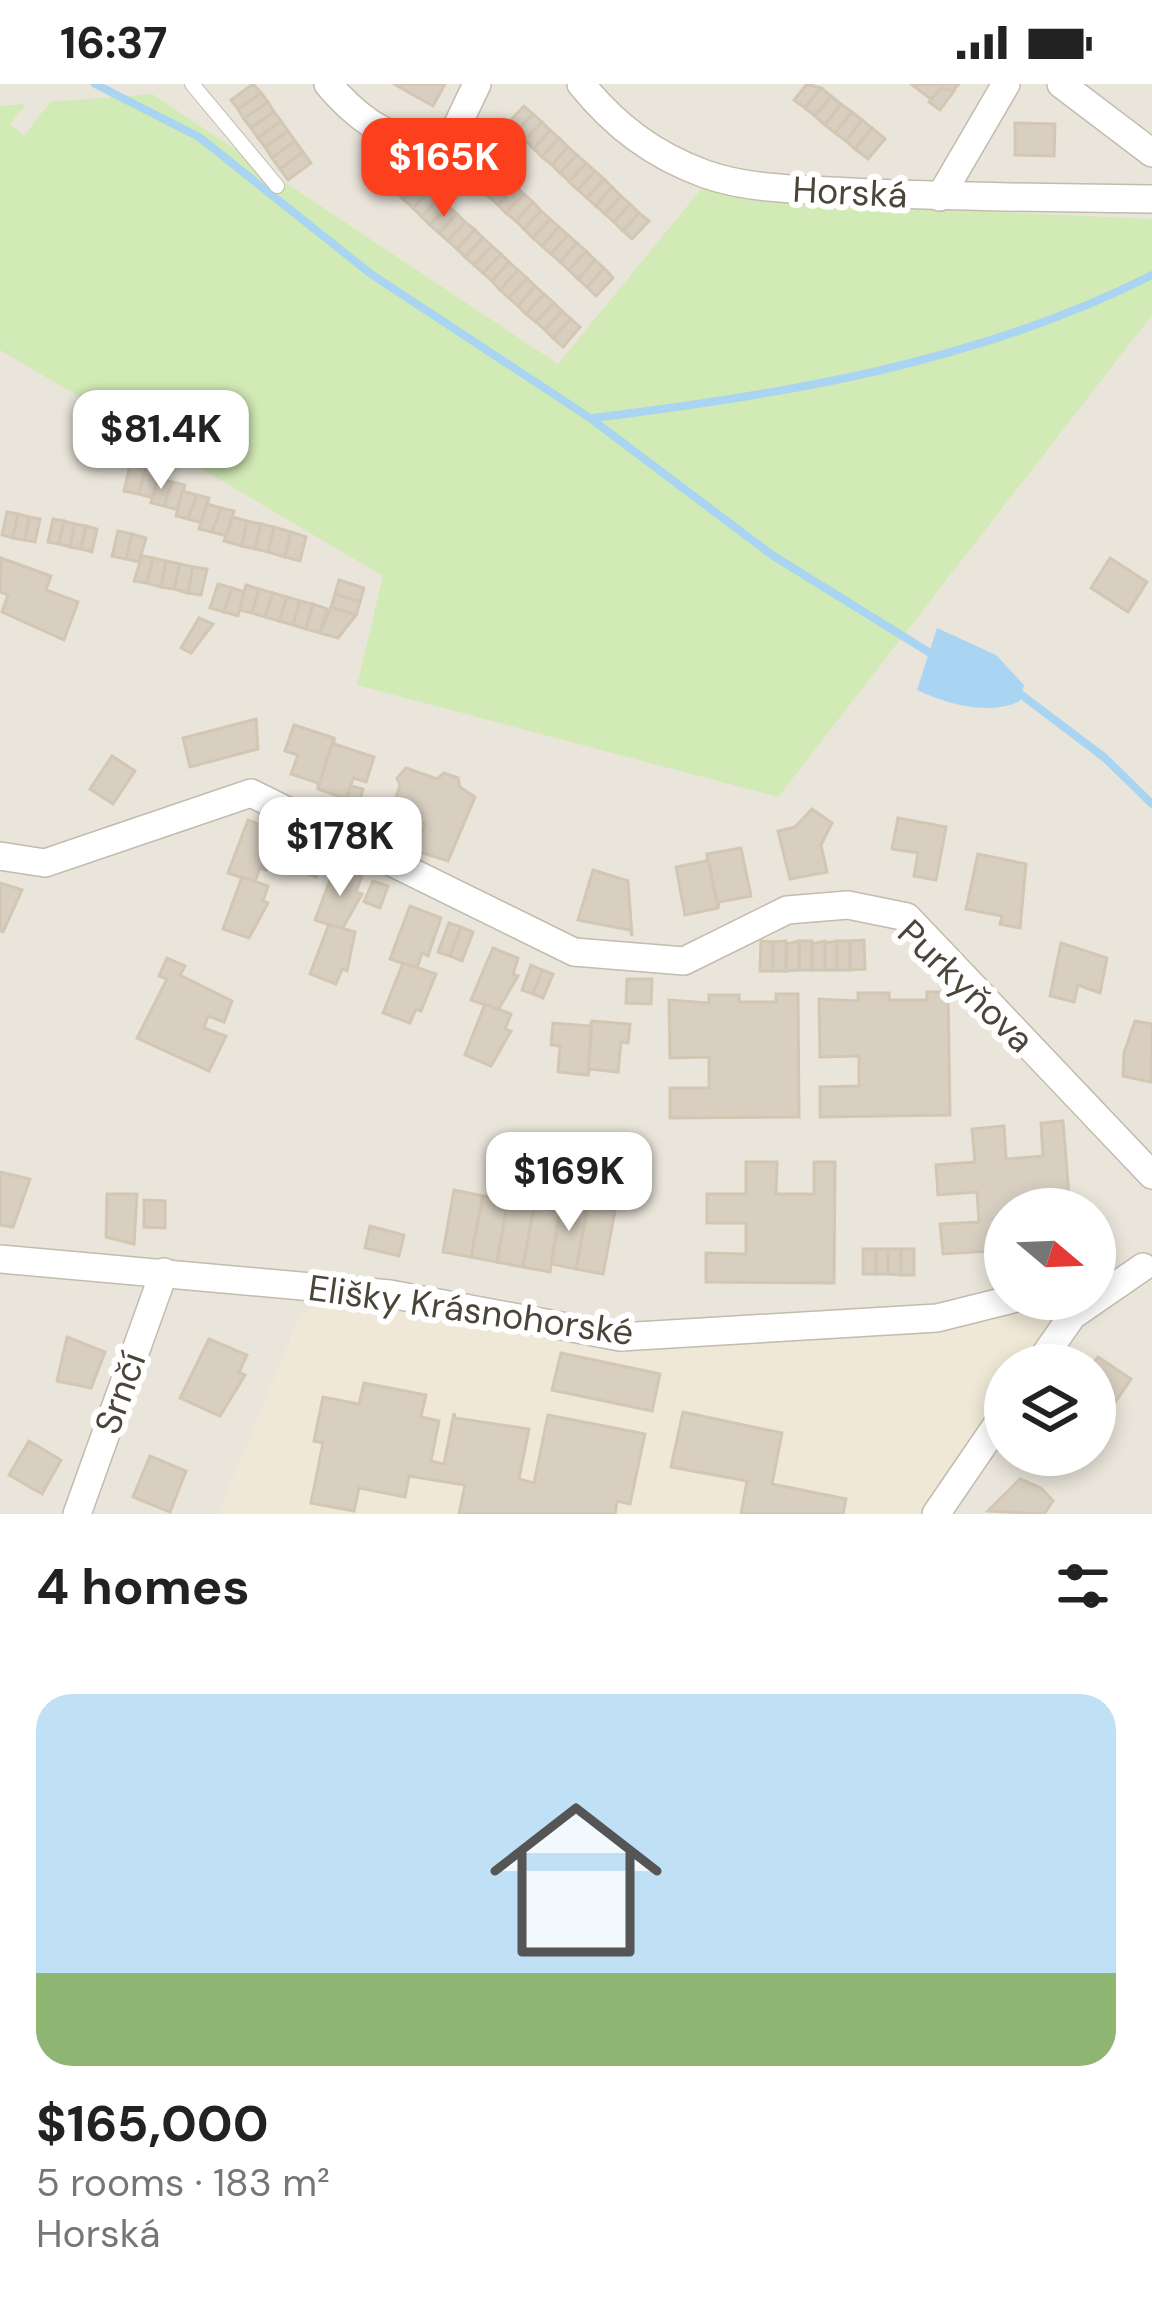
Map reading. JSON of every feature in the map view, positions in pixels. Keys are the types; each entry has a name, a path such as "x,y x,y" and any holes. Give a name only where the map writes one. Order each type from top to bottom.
{"street":[{"path":"328,84 391,139 421,146 449,143 477,84"},
{"name":"Horská","path":"581,84 608,118 644,146 707,175 765,187 1152,199"},
{"path":"940,196 1006,84"},
{"path":"1061,84 1152,153"},
{"name":"Purkyňova","path":"0,856 45,863 251,794 574,952 684,961 787,910 848,904 907,917 1152,1175"},
{"name":"Elišky Krásnohorské","path":"0,1259 390,1294 620,1337 937,1318 984,1306"},
{"path":"1116,1274 1147,1266"},
{"path":"1053,1344 1072,1316 1147,1266"},
{"name":"Srnčí","path":"77,1514 164,1272"},
{"path":"936,1514 984,1444"}],"lane":[{"path":"192,84 277,186"}],"shaded area":[{"path":"0,84 1152,84 1152,1514 0,1514"},
{"path":"339,1299 509,1332 662,1350 922,1331 984,1317 1052,1320 1035,1344 984,1344 984,1419 919,1514 218,1514 301,1313"}],"green space":[{"path":"152,94 558,364 702,188 863,206 1152,219 1152,315 778,797 357,685 383,576 0,350 0,106 26,104 10,124 24,136 50,102"}],"water":[{"path":"937,628 996,655 1024,685 1020,701 995,708 968,706 917,690"}],"building":[{"path":"253,84 261,93 238,109 231,100"},
{"path":"394,84 445,84 433,106"},
{"path":"807,84 821,88 805,108 794,100"},
{"path":"911,84 959,84 949,94 941,88 932,100"},
{"path":"821,88 831,96 815,116 805,108"},
{"path":"941,88 954,91 940,110 929,102"},
{"path":"261,93 268,102 244,119 238,109"},
{"path":"831,96 841,104 825,125 815,116"},
{"path":"268,102 274,112 251,128 244,119"},
{"path":"841,104 852,112 835,133 825,125"},
{"path":"524,106 533,114 516,132 507,124"},
{"path":"274,112 281,121 258,138 251,128"},
{"path":"852,112 862,120 846,141 835,133"},
{"path":"533,114 542,122 525,140 516,132"},
{"path":"862,120 872,128 855,149 846,141"},
{"path":"281,121 288,131 265,147 258,138"},
{"path":"542,122 550,130 534,149 525,140"},
{"path":"1015,123 1055,124 1054,156 1015,155"},
{"path":"872,128 885,139 868,159 855,149"},
{"path":"550,130 559,138 542,157 534,149"},
{"path":"288,131 295,141 272,158 265,147"},
{"path":"559,138 568,147 552,165 542,157"},
{"path":"295,141 303,152 280,169 272,158"},
{"path":"568,147 577,155 560,173 552,165"},
{"path":"387,149 396,157 378,176 370,168"},
{"path":"303,152 311,163 288,180 280,169"},
{"path":"480,154 488,162 471,181 462,172"},
{"path":"577,155 586,163 569,181 560,173"},
{"path":"396,157 405,165 387,184 378,176"},
{"path":"488,162 497,170 480,189 471,181"},
{"path":"586,163 595,171 578,190 569,182"},
{"path":"405,165 413,173 396,192 387,184"},
{"path":"497,170 506,178 489,197 480,189"},
{"path":"595,171 604,179 587,198 578,190"},
{"path":"413,173 422,181 404,200 396,192"},
{"path":"506,178 515,186 498,205 489,197"},
{"path":"604,179 612,187 596,206 587,198"},
{"path":"422,181 431,189 413,208 404,200"},
{"path":"515,186 524,194 506,213 498,205"},
{"path":"612,187 621,196 605,214 596,206"},
{"path":"431,189 439,197 422,217 413,208"},
{"path":"524,194 533,202 516,221 506,213"},
{"path":"621,196 630,204 614,222 605,214"},
{"path":"439,197 448,206 430,225 422,217"},
{"path":"533,202 541,211 524,229 516,221"},
{"path":"630,204 639,213 623,231 614,222"},
{"path":"448,206 457,214 439,233 430,225"},
{"path":"541,211 550,219 533,238 524,229"},
{"path":"639,213 649,221 632,239 623,231"},
{"path":"457,214 465,222 448,241 439,233"},
{"path":"550,219 559,227 542,246 533,238"},
{"path":"465,222 475,230 457,249 448,241"},
{"path":"559,227 568,235 551,254 542,246"},
{"path":"475,230 483,238 465,257 457,249"},
{"path":"568,235 577,243 560,262 551,254"},
{"path":"483,238 492,246 474,265 465,257"},
{"path":"577,243 586,251 569,270 560,262"},
{"path":"492,246 501,254 483,273 474,265"},
{"path":"586,251 595,260 578,279 569,270"},
{"path":"501,254 509,262 492,281 483,273"},
{"path":"595,260 604,268 587,287 578,279"},
{"path":"509,262 518,270 500,290 492,281"},
{"path":"604,268 613,278 596,296 587,287"},
{"path":"518,270 527,278 509,298 500,290"},
{"path":"527,278 535,286 518,306 509,298"},
{"path":"535,286 544,294 526,314 518,306"},
{"path":"544,294 554,303 536,322 526,314"},
{"path":"554,303 562,311 545,330 536,322"},
{"path":"562,311 571,319 553,338 545,330"},
{"path":"571,319 580,327 563,347 553,338"},
{"path":"130,465 145,469 139,494 124,491"},
{"path":"145,469 160,473 153,498 139,494"},
{"path":"158,478 172,482 164,506 151,503"},
{"path":"172,482 185,485 178,510 164,506"},
{"path":"182,491 197,495 188,519 176,516"},
{"path":"197,495 209,498 202,523 188,519"},
{"path":"207,504 221,508 212,532 199,529"},
{"path":"221,508 234,511 226,536 212,532"},
{"path":"7,512 18,514 13,538 2,535"},
{"path":"18,514 29,517 25,540 13,538"},
{"path":"29,517 40,519 35,542 25,540"},
{"path":"233,517 247,521 242,546 224,541"},
{"path":"53,519 64,521 59,544 48,542"},
{"path":"64,521 75,524 70,547 59,544"},
{"path":"247,521 261,524 255,549 242,546"},
{"path":"75,524 86,526 81,549 70,547"},
{"path":"261,524 274,527 268,552 255,549"},
{"path":"86,526 97,529 92,552 81,549"},
{"path":"274,527 291,532 285,557 268,552"},
{"path":"118,531 132,534 126,559 112,556"},
{"path":"291,532 306,537 300,561 285,557"},
{"path":"132,534 146,538 139,562 126,559"},
{"path":"142,556 153,558 147,583 134,581"},
{"path":"1,558 51,576 46,590 78,602 64,640 2,612 8,595 0,592"},
{"path":"153,558 166,561 161,587 147,583"},
{"path":"1110,558 1147,582 1128,612 1091,588"},
{"path":"166,561 180,564 174,589 161,587"},
{"path":"180,564 193,567 188,593 174,589"},
{"path":"193,567 207,569 201,595 188,593"},
{"path":"339,580 364,588 360,602 335,594"},
{"path":"218,584 232,588 224,612 210,608"},
{"path":"246,585 259,589 252,613 239,610"},
{"path":"232,588 244,592 238,616 224,612"},
{"path":"259,589 273,593 265,617 252,613"},
{"path":"273,593 287,597 279,621 265,617"},
{"path":"335,594 360,602 356,615 331,607"},
{"path":"287,597 300,601 293,625 279,621"},
{"path":"300,601 313,604 306,629 293,625"},
{"path":"313,604 327,609 320,633 306,629"},
{"path":"331,607 356,615 338,638 320,633"},
{"path":"199,618 213,624 191,653 181,648"},
{"path":"256,719 258,749 190,767 183,738"},
{"path":"294,725 334,738 318,789 318,783 291,774 298,755 285,751"},
{"path":"334,738 334,744 374,757 366,782 353,778 347,799 318,789"},
{"path":"112,756 135,771 113,804 90,789"},
{"path":"406,768 437,779 444,773 458,778 460,787 475,797 448,861 413,850 425,824 391,813 400,785 397,778"},
{"path":"351,786 363,789 356,813 342,808"},
{"path":"812,809 832,823 821,845 827,872 790,879 778,831 795,827"},
{"path":"898,818 946,827 936,880 914,876 918,853 892,849"},
{"path":"248,820 280,833 266,870 260,868 255,882 228,873"},
{"path":"286,837 313,847 303,872 278,861"},
{"path":"313,847 325,852 316,877 303,872"},
{"path":"741,848 751,896 719,902 718,908 707,854"},
{"path":"707,854 718,908 685,915 676,867 707,861"},
{"path":"978,854 1026,864 1020,928 1000,924 1002,916 966,909"},
{"path":"335,867 362,876 356,892 362,894 342,929 315,920"},
{"path":"593,870 628,881 632,936 630,930 578,920"},
{"path":"242,877 268,886 263,901 268,903 249,938 223,929"},
{"path":"373,881 388,886 380,908 364,902"},
{"path":"0,883 22,890 3,932 0,931"},
{"path":"410,906 441,918 428,956 422,953 417,968 390,959"},
{"path":"449,923 461,927 450,956 438,952"},
{"path":"329,924 355,932 347,971 342,969 336,984 310,974"},
{"path":"461,927 473,932 462,961 450,956"},
{"path":"864,940 865,969 850,970 850,941"},
{"path":"761,941 773,942 773,971 760,971"},
{"path":"786,941 786,971 773,971 773,942"},
{"path":"799,941 799,970 786,971 787,944"},
{"path":"800,941 812,941 812,970 799,970"},
{"path":"825,941 825,970 812,970 812,944"},
{"path":"837,941 850,941 850,970 837,970"},
{"path":"837,941 837,970 825,970 825,943"},
{"path":"1061,943 1107,958 1100,993 1078,985 1074,1002 1050,996"},
{"path":"493,948 518,958 513,974 518,976 498,1010 471,1000"},
{"path":"167,958 185,966 180,975 232,1001 224,1022 208,1016 204,1028 226,1036 209,1071 137,1038 167,979 159,976"},
{"path":"403,963 436,974 421,1011 416,1009 410,1023 383,1013"},
{"path":"531,965 542,970 533,994 522,990"},
{"path":"542,970 553,974 543,998 533,994"},
{"path":"627,979 652,979 651,1004 626,1003"},
{"path":"927,992 948,992 950,1115 820,1117 820,1087 859,1086 859,1056 820,1057 819,999 858,1001 858,993 889,993 889,1000 927,1000"},
{"path":"776,994 798,994 799,1117 670,1118 670,1088 709,1088 709,1057 670,1058 669,1000 709,1003 709,995 739,995 739,1002 776,1002"},
{"path":"485,1004 511,1014 505,1029 511,1031 491,1066 465,1055"},
{"path":"592,1021 588,1075 558,1072 560,1046 551,1045 553,1023 590,1026"},
{"path":"592,1021 630,1024 628,1043 621,1042 618,1072 590,1069 588,1075"},
{"path":"1135,1021 1152,1024 1151,1082 1123,1076 1124,1053"},
{"path":"1063,1121 1068,1188 984,1188 984,1251 943,1254 940,1224 979,1222 977,1192 938,1195 936,1165 975,1162 972,1129 1004,1126 1006,1159 1043,1156 1041,1123"},
{"path":"746,1162 777,1162 776,1194 814,1194 814,1162 835,1162 834,1283 706,1282 706,1253 746,1254 746,1223 707,1223 707,1194 746,1194"},
{"path":"0,1172 30,1179 13,1227 0,1225"},
{"path":"454,1190 483,1196 471,1257 443,1252"},
{"path":"107,1194 137,1194 134,1244 106,1237"},
{"path":"483,1196 508,1201 497,1262 471,1257"},
{"path":"144,1200 165,1201 165,1228 144,1227"},
{"path":"508,1201 534,1207 523,1267 497,1262"},
{"path":"561,1201 588,1206 576,1269 552,1264"},
{"path":"588,1206 615,1211 603,1274 576,1269"},
{"path":"534,1207 559,1212 550,1272 523,1267"},
{"path":"370,1226 404,1235 399,1256 365,1248"},
{"path":"863,1249 876,1249 876,1274 863,1274"},
{"path":"876,1249 888,1249 888,1274 876,1274"},
{"path":"888,1249 901,1249 901,1275 888,1274"},
{"path":"901,1249 914,1249 914,1275 901,1275"},
{"path":"67,1337 105,1352 91,1388 57,1381"},
{"path":"209,1339 247,1355 239,1372 245,1375 220,1416 180,1398"},
{"path":"561,1353 660,1374 652,1411 552,1390"},
{"path":"1116,1369 1131,1379 1116,1401"},
{"path":"364,1383 426,1395 421,1417 439,1421 431,1461 444,1464 454,1413 455,1418 529,1429 519,1479 534,1483 548,1415 645,1434 630,1504 617,1501 615,1514 459,1514 465,1485 409,1476 405,1497 359,1488 354,1511 311,1503 323,1443 314,1441 323,1397 359,1404"},
{"path":"683,1412 782,1433 772,1484 846,1499 843,1514 741,1514 747,1481 671,1467"},
{"path":"29,1441 61,1460 42,1494 9,1475"},
{"path":"150,1456 186,1471 170,1512 133,1497"},
{"path":"1020,1479 1041,1488 1053,1501 1044,1514 988,1511"}],"waterway":[{"path":"95,84 199,137 371,274 590,418 772,555 935,656"},
{"path":"593,418 808,386 950,352 1019,331 1152,275"},
{"path":"1015,690 1105,758 1152,804"}]}
